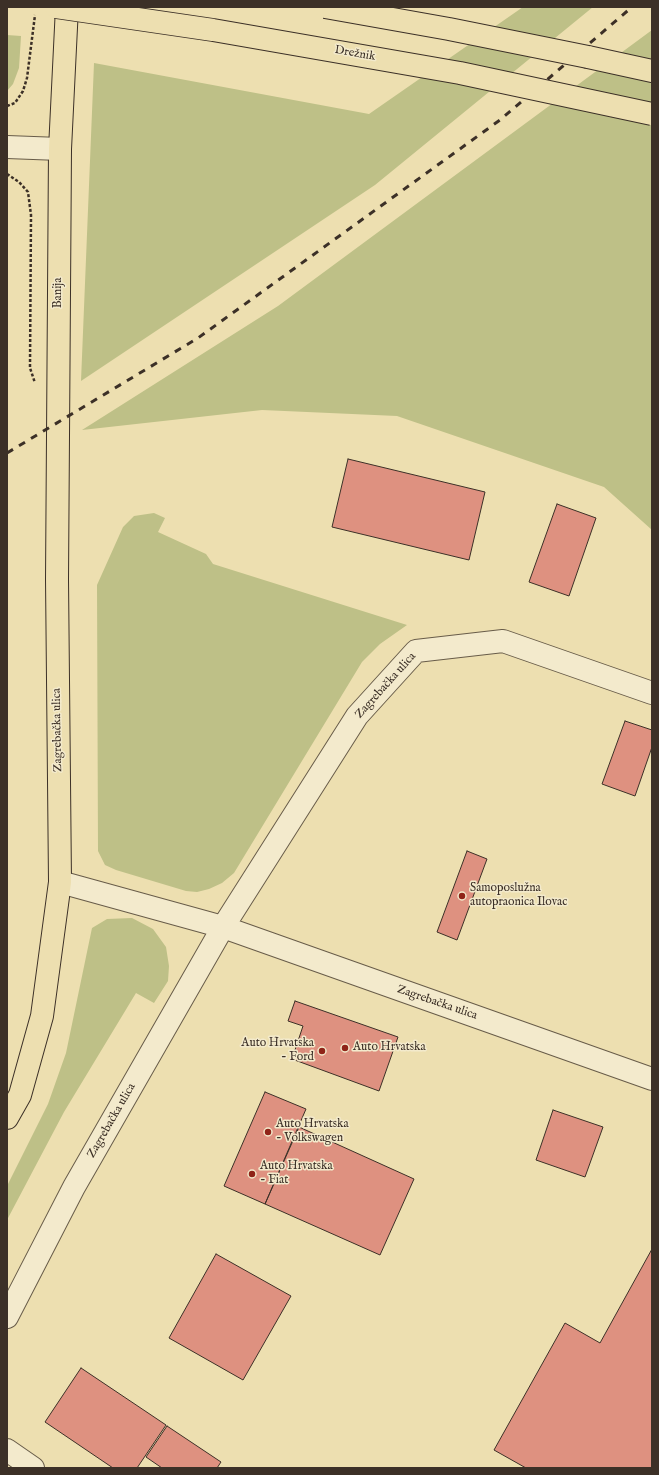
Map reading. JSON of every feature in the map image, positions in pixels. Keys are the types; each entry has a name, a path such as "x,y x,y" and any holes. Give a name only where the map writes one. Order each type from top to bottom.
{"main road":[{"name":"Drežnik","path":"56,7 213,30 460,73 652,114"},
{"name":"Banija","path":"57,579 60,149 67,7"},
{"path":"325,7 441,28 652,71"},
{"name":"Zagrebačka ulica","path":"7,1118 20,1095 42,1016 60,882 57,579"}],"street":[{"path":"7,146 60,149"},
{"name":"Zagrebačka ulica","path":"7,1317 74,1187 223,928 357,716 416,651 503,640 652,693"},
{"name":"Zagrebačka ulica","path":"60,882 223,928 652,1079"},
{"path":"7,1450 33,1468"}],"path":[{"path":"7,106 15,103 23,91 27,78 35,14"},
{"path":"7,174 19,182 28,192 31,215 30,368 36,384"}],"green space":[{"path":"523,7 593,7 375,185 81,381 94,63 369,114"},
{"path":"652,30 652,530 604,487 397,416 262,410 82,430 278,306"},
{"path":"7,35 21,36 19,68 13,84 7,91"},
{"path":"154,513 165,518 158,532 206,554 213,564 407,625 380,644 362,662 234,873 222,883 209,889 197,892 186,891 116,870 105,865 98,851 97,585 123,527 134,516"},
{"path":"132,918 153,929 166,947 169,966 168,981 154,1003 136,993 64,1112 7,1220 7,1186 48,1104 66,1053 92,928 107,919"}],"building":[{"path":"348,459 485,492 469,560 332,527"},
{"path":"557,504 596,518 569,596 529,582"},
{"path":"625,721 652,730 652,747 635,796 602,784"},
{"name":"Samoposlužna autopraonica Ilovac","path":"467,851 487,859 457,940 437,932"},
{"name":"Auto Hrvatska","path":"295,1001 398,1037 379,1091 292,1059 303,1026 288,1021"},
{"path":"265,1092 306,1109 265,1204 224,1186"},
{"path":"553,1110 603,1127 585,1177 536,1160"},
{"path":"299,1127 414,1179 380,1255 265,1204"},
{"path":"652,1249 652,1468 526,1468 494,1450 565,1323 600,1343"},
{"path":"216,1254 291,1296 243,1380 169,1338"},
{"path":"81,1368 166,1425 137,1468 113,1468 45,1422"},
{"path":"167,1426 221,1462 217,1468 162,1468 146,1457"}],"railway":[{"path":"7,453 198,338 500,120 632,7"}],"place":[{"name":"Samoposlužna autopraonica Ilovac","path":"462,896"},
{"name":"Auto Hrvatska","path":"345,1048"},
{"name":"Auto Hrvatska - Ford","path":"322,1051"},
{"name":"Auto Hrvatska - Volkswagen","path":"268,1132"},
{"name":"Auto Hrvatska - Fiat","path":"252,1174"}]}
